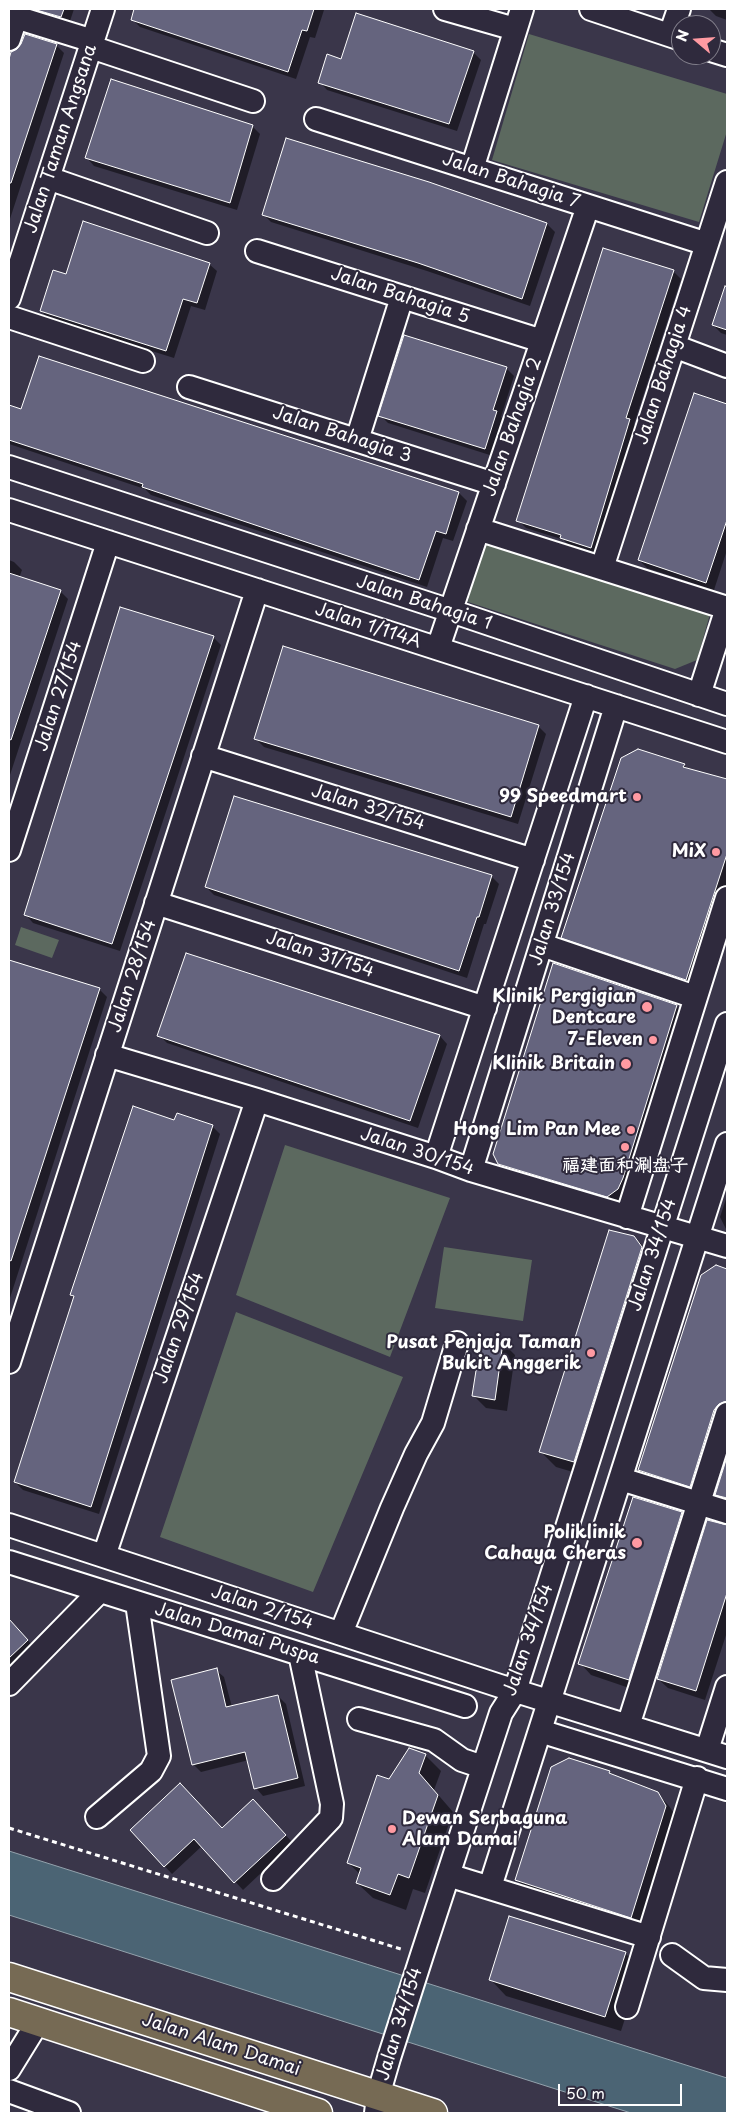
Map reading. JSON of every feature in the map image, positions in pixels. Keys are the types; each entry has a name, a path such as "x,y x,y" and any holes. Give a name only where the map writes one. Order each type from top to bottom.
{"main road":[{"name":"Jalan Alam Damai","path":"9,1977 377,2104 432,2113"},
{"name":"Jalan Alam Damai","path":"9,2013 318,2113"}],"street":[{"name":"Jalan Taman Angsana","path":"10,287 103,9"},
{"path":"445,9 519,19 472,169"},
{"path":"591,9 671,35"},
{"path":"9,39 14,14 92,44 253,101"},
{"name":"Jalan Bahagia 7","path":"316,119 707,244"},
{"path":"48,178 207,233"},
{"name":"Jalan Bahagia 4","path":"602,568 727,182"},
{"name":"Jalan Bahagia 2","path":"438,648 588,206"},
{"name":"Jalan Bahagia 5","path":"257,251 542,341"},
{"path":"357,440 402,297"},
{"path":"9,317 143,361"},
{"path":"674,346 727,366"},
{"name":"Jalan Bahagia 3","path":"190,387 494,484"},
{"name":"Jalan Bahagia 1","path":"9,468 451,611 727,704"},
{"name":"Jalan 1/114A","path":"9,510 727,742"},
{"path":"478,529 727,608 698,695"},
{"name":"Jalan 27/154","path":"9,850 108,542"},
{"name":"Jalan 28/154","path":"9,1362 257,590"},
{"name":"Jalan 33/154","path":"436,1157 586,696"},
{"name":"Jalan 33/154","path":"471,1170 616,706"},
{"name":"Jalan 32/154","path":"203,756 533,860"},
{"path":"627,1216 727,898"},
{"name":"Jalan 31/154","path":"156,903 485,1008"},
{"path":"542,945 695,997"},
{"name":"Jalan 34/154","path":"377,2104 389,2058 483,1767 502,1713 515,1691 727,1024"},
{"name":"Jalan 30/154","path":"107,1055 257,1100 471,1170 727,1246"},
{"name":"Jalan 29/154","path":"104,1556 257,1100"},
{"name":"Jalan 34/154","path":"490,1887 727,1144"},
{"path":"341,1633 392,1508 416,1454 433,1423 457,1343"},
{"path":"628,1726 727,1414"},
{"path":"621,1479 727,1512"},
{"name":"Jalan 2/154","path":"9,1525 549,1702 717,1754"},
{"name":"Jalan Damai Puspa","path":"9,1562 465,1706"},
{"path":"9,1684 100,1591"},
{"path":"97,1817 151,1771 159,1756 137,1603"},
{"path":"273,1879 331,1818 332,1804 300,1654"},
{"path":"717,1754 727,1686"},
{"path":"359,1718 434,1740 462,1760 483,1767"},
{"path":"540,1731 697,1778 727,1789"},
{"path":"628,2007 697,1778"},
{"path":"448,1875 649,1937"},
{"path":"672,1955 704,1978 727,1980"},
{"path":"9,2069 38,2022"},
{"path":"9,2092 69,2113"}],"path":[{"path":"9,1828 420,1963"}],"green space":[{"path":"529,34 727,94 727,131 699,222 492,160"},
{"path":"483,537 710,614 697,660 675,669 468,602"},
{"path":"21,927 59,940 52,958 15,945"},
{"path":"285,1145 450,1198 390,1357 236,1295"},
{"path":"444,1247 532,1260 523,1321 435,1308"},
{"path":"236,1312 403,1377 313,1592 160,1537"}],"water":[{"path":"9,1851 727,2078 727,2113 631,2113 9,1915"}],"building":[{"path":"33,9 64,9 61,17"},
{"path":"134,9 314,9 307,31 302,30 288,72 131,20"},
{"path":"356,13 474,51 449,124 318,83 327,54 341,59"},
{"path":"25,34 57,44 11,183 9,183 9,59 11,52 21,44"},
{"path":"111,79 253,125 230,203 85,158"},
{"path":"286,138 429,182 547,223 522,299 418,263 262,215"},
{"path":"83,221 210,263 197,303 183,299 166,351 40,311 53,270 66,274"},
{"path":"603,248 674,270 626,418 630,419 591,548 560,538 561,535 516,521"},
{"path":"725,286 727,287 727,330 712,325"},
{"path":"404,335 507,367 493,410 497,411 485,449 378,416"},
{"path":"39,356 459,492 446,534 436,531 419,580 142,487 143,484 9,440 9,405 21,409"},
{"path":"694,393 727,404 727,520 706,583 638,560"},
{"path":"9,573 61,590 11,740 9,739"},
{"path":"120,607 214,636 112,944 24,915"},
{"path":"283,646 539,725 511,817 254,739"},
{"path":"638,749 685,764 683,767 727,779 727,854 686,980 561,938 621,758"},
{"path":"234,796 492,875 459,971 205,887"},
{"path":"186,953 440,1035 410,1121 157,1036"},
{"path":"9,960 100,988 11,1261 9,1260"},
{"path":"553,963 677,1005 623,1178 618,1189 607,1197 498,1164 493,1154"},
{"path":"133,1106 174,1120 177,1113 213,1125 91,1507 14,1482 74,1296 70,1295"},
{"name":"Pusat Penjaja Taman Bukit Anggerik","path":"609,1230 634,1236 642,1247 574,1462 539,1452"},
{"path":"716,1265 727,1269 727,1401 719,1404 714,1410 690,1487 638,1470 701,1275"},
{"path":"481,1339 503,1342 495,1400 472,1396"},
{"path":"727,1457 727,1498 715,1495"},
{"path":"633,1497 682,1512 629,1680 578,1664"},
{"path":"707,1520 727,1525 727,1593 696,1691 657,1679"},
{"path":"9,1619 28,1640 9,1658"},
{"path":"217,1668 226,1707 278,1695 298,1778 254,1789 245,1752 192,1765 171,1680"},
{"name":"Dewan Serbaguna Alam Damai","path":"409,1748 426,1754 419,1773 438,1795 409,1878 398,1874 390,1895 356,1883 361,1868 347,1863 377,1775 389,1779"},
{"path":"569,1758 610,1771 609,1773 658,1792 666,1806 631,1918 515,1880 551,1767"},
{"path":"180,1783 222,1828 253,1799 286,1835 234,1883 194,1839 164,1867 130,1830"},
{"path":"509,1916 626,1952 605,2017 489,1980"}],"place":[{"name":"99 Speedmart","path":"637,797"},
{"name":"MiX","path":"716,852"},
{"name":"Klinik Pergigian Dentcare","path":"647,1007"},
{"name":"7-Eleven","path":"653,1040"},
{"name":"Klinik Britain","path":"626,1064"},
{"name":"Hong Lim Pan Mee","path":"631,1130"},
{"name":"福建面和涮盘子","path":"625,1147"},
{"name":"Pusat Penjaja Taman Bukit Anggerik","path":"591,1353"},
{"name":"Poliklinik Cahaya Cheras","path":"637,1543"},
{"name":"Dewan Serbaguna Alam Damai","path":"392,1829"}]}
